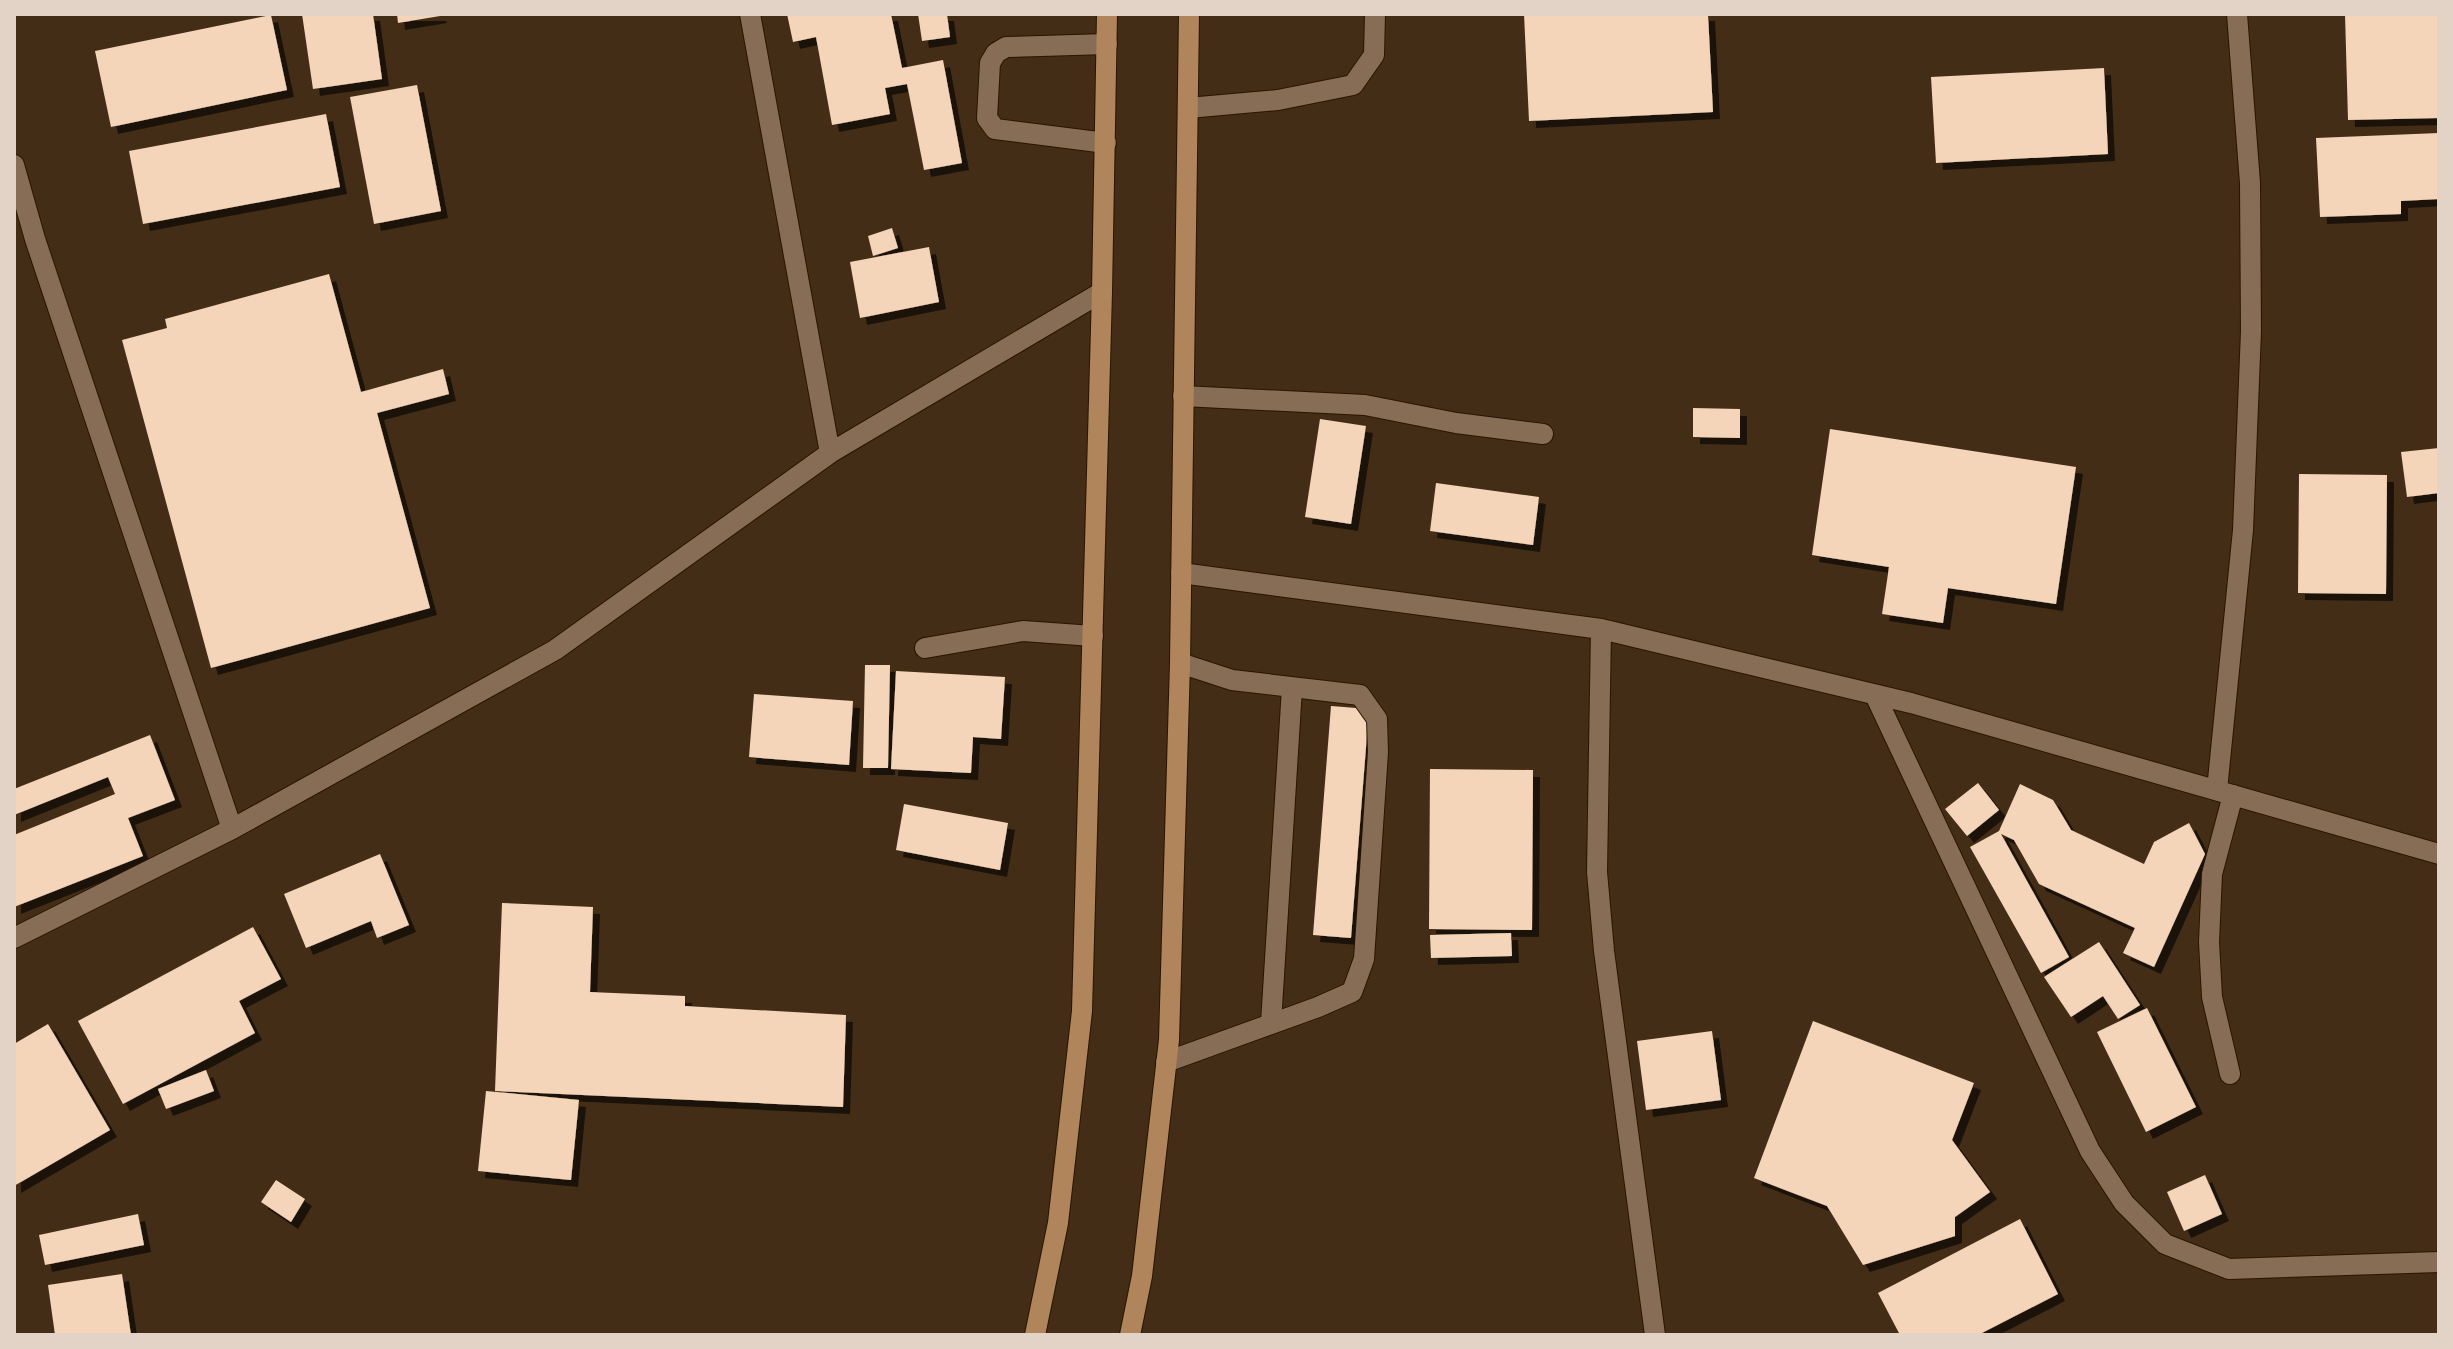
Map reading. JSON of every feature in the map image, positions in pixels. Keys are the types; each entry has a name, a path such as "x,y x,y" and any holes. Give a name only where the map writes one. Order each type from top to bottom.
{"main road":[{"path":"1035,1335 1058,1223 1082,1011 1107,14"},
{"path":"1130,1335 1142,1276 1169,1040 1180,663 1189,14"}],"street":[{"path":"750,14 830,453"},
{"path":"1188,108 1278,100 1353,85 1374,55 1375,14"},
{"path":"2230,1074 2212,997 2209,942 2212,874 2225,793 2243,530 2251,331 2250,183 2237,14"},
{"path":"1106,143 995,129 987,118 990,63 996,53 1006,47 1107,44"},
{"path":"14,165 35,239 232,829"},
{"path":"14,938 232,829 555,650 830,453 1102,292"},
{"path":"1183,396 1365,405 1456,423 1543,434"},
{"path":"1181,573 1601,629 1875,695 2439,854"},
{"path":"1601,629 1597,872 1604,951 1655,1335"},
{"path":"925,648 1023,631 1093,636"},
{"path":"1166,1062 1352,992 1364,959 1378,752 1377,719 1360,695 1232,680 1180,663"},
{"path":"1271,1023 1292,688"},
{"path":"1875,695 2090,1151 2124,1203 2165,1244 2229,1269 2439,1262"}],"building":[{"path":"302,14 373,14 382,79 313,89"},
{"path":"397,14 439,14 440,16 398,23"},
{"path":"787,14 891,14 902,68 943,60 962,163 924,170 907,84 885,88 890,114 832,125 816,37 793,42"},
{"path":"918,14 947,14 950,37 922,41"},
{"path":"1524,14 1708,14 1713,112 1529,121"},
{"path":"2345,14 2439,14 2439,118 2348,120"},
{"path":"271,15 287,90 111,127 95,51"},
{"path":"2104,68 2108,154 1936,163 1931,77"},
{"path":"417,85 441,211 374,224 350,97"},
{"path":"326,114 340,187 143,224 129,151"},
{"path":"2439,133 2439,199 2401,201 2401,214 2320,217 2316,138"},
{"path":"892,228 898,248 873,256 868,236"},
{"path":"929,247 939,302 860,318 850,262"},
{"path":"329,274 361,392 443,369 449,394 377,413 430,608 211,668 122,340 167,328 165,319"},
{"path":"1693,408 1740,409 1740,438 1693,437"},
{"path":"1320,419 1366,426 1351,524 1305,517"},
{"path":"1830,429 2076,467 2056,604 1948,588 1943,623 1882,614 1889,567 1812,555"},
{"path":"2439,448 2439,493 2407,497 2401,452"},
{"path":"2299,474 2387,475 2386,594 2298,593"},
{"path":"1436,483 1539,497 1533,545 1430,531"},
{"path":"865,665 890,665 888,768 863,768"},
{"path":"896,671 1005,677 1001,739 973,737 971,773 891,769"},
{"path":"754,694 853,701 849,765 749,757"},
{"path":"1331,706 1369,709 1351,938 1313,935"},
{"path":"150,735 175,800 128,818 143,856 14,907 14,835 115,794 108,777 14,815 14,789"},
{"path":"1430,769 1533,770 1532,930 1429,929"},
{"path":"1978,783 1999,810 1967,836 1945,809"},
{"path":"2020,784 2053,800 2071,830 2144,864 2154,842 2189,823 2205,854 2154,967 2123,953 2135,928 2039,884 2014,840 2001,834 2069,957 2041,973 1970,847 1999,831"},
{"path":"904,804 1008,823 1000,870 896,850"},
{"path":"380,854 409,925 377,938 371,921 306,948 284,894"},
{"path":"502,903 593,907 590,992 685,996 685,1006 846,1015 843,1107 495,1091"},
{"path":"253,927 281,979 239,1001 255,1033 123,1104 78,1021"},
{"path":"1511,933 1512,956 1431,958 1430,935"},
{"path":"2099,942 2140,1005 2118,1019 2103,996 2071,1017 2044,977"},
{"path":"2147,1008 2196,1107 2146,1132 2097,1032"},
{"path":"1813,1021 1974,1083 1952,1140 1990,1192 1955,1217 1955,1236 1863,1265 1827,1206 1754,1178"},
{"path":"48,1024 110,1130 14,1186 14,1044"},
{"path":"1712,1031 1721,1100 1646,1110 1637,1041"},
{"path":"206,1070 214,1091 166,1109 158,1089"},
{"path":"486,1091 579,1100 571,1180 478,1171"},
{"path":"2205,1175 2222,1214 2184,1231 2167,1192"},
{"path":"276,1180 305,1199 291,1222 261,1202"},
{"path":"138,1214 144,1245 45,1265 39,1235"},
{"path":"2020,1219 2058,1294 1978,1335 1900,1335 1878,1293"},
{"path":"122,1274 131,1335 55,1335 48,1285"}]}
